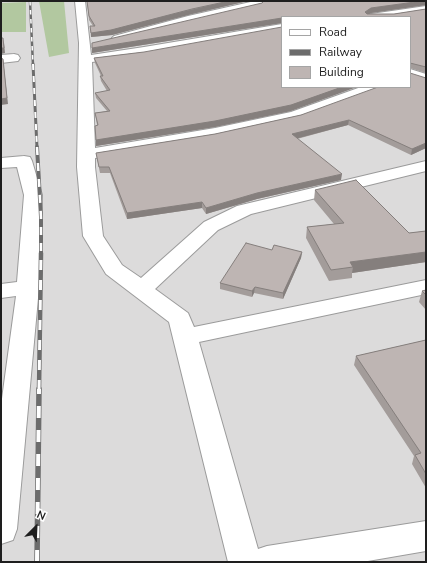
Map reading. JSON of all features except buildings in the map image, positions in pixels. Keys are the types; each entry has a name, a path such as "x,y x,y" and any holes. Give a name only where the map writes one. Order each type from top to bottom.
{"street":[{"path":"80,1 94,46 86,167 93,236 114,269 180,319 245,562"},
{"path":"94,46 192,18 257,4 262,1"},
{"path":"378,16 426,9"},
{"path":"94,46 144,51 281,27"},
{"path":"1,59 14,58"},
{"path":"411,73 426,78"},
{"path":"87,154 215,133 295,116 371,88"},
{"path":"1,163 24,161 33,195 28,286 1,528"},
{"path":"141,290 211,226 244,210 426,166"},
{"path":"1,290 28,286"},
{"path":"185,336 426,287"},
{"path":"267,562 426,536"}],"shaded area":[{"path":"1,1 426,1 426,562 1,562"}],"green space":[{"path":"39,1 64,1 69,53 49,57"},
{"path":"26,2 26,32 1,32 1,3"}],"railway":[{"path":"30,1 33,65"},
{"path":"33,64 37,148"},
{"path":"37,147 41,217 41,253"},
{"path":"39,390 41,253"},
{"path":"37,562 39,389"}]}
